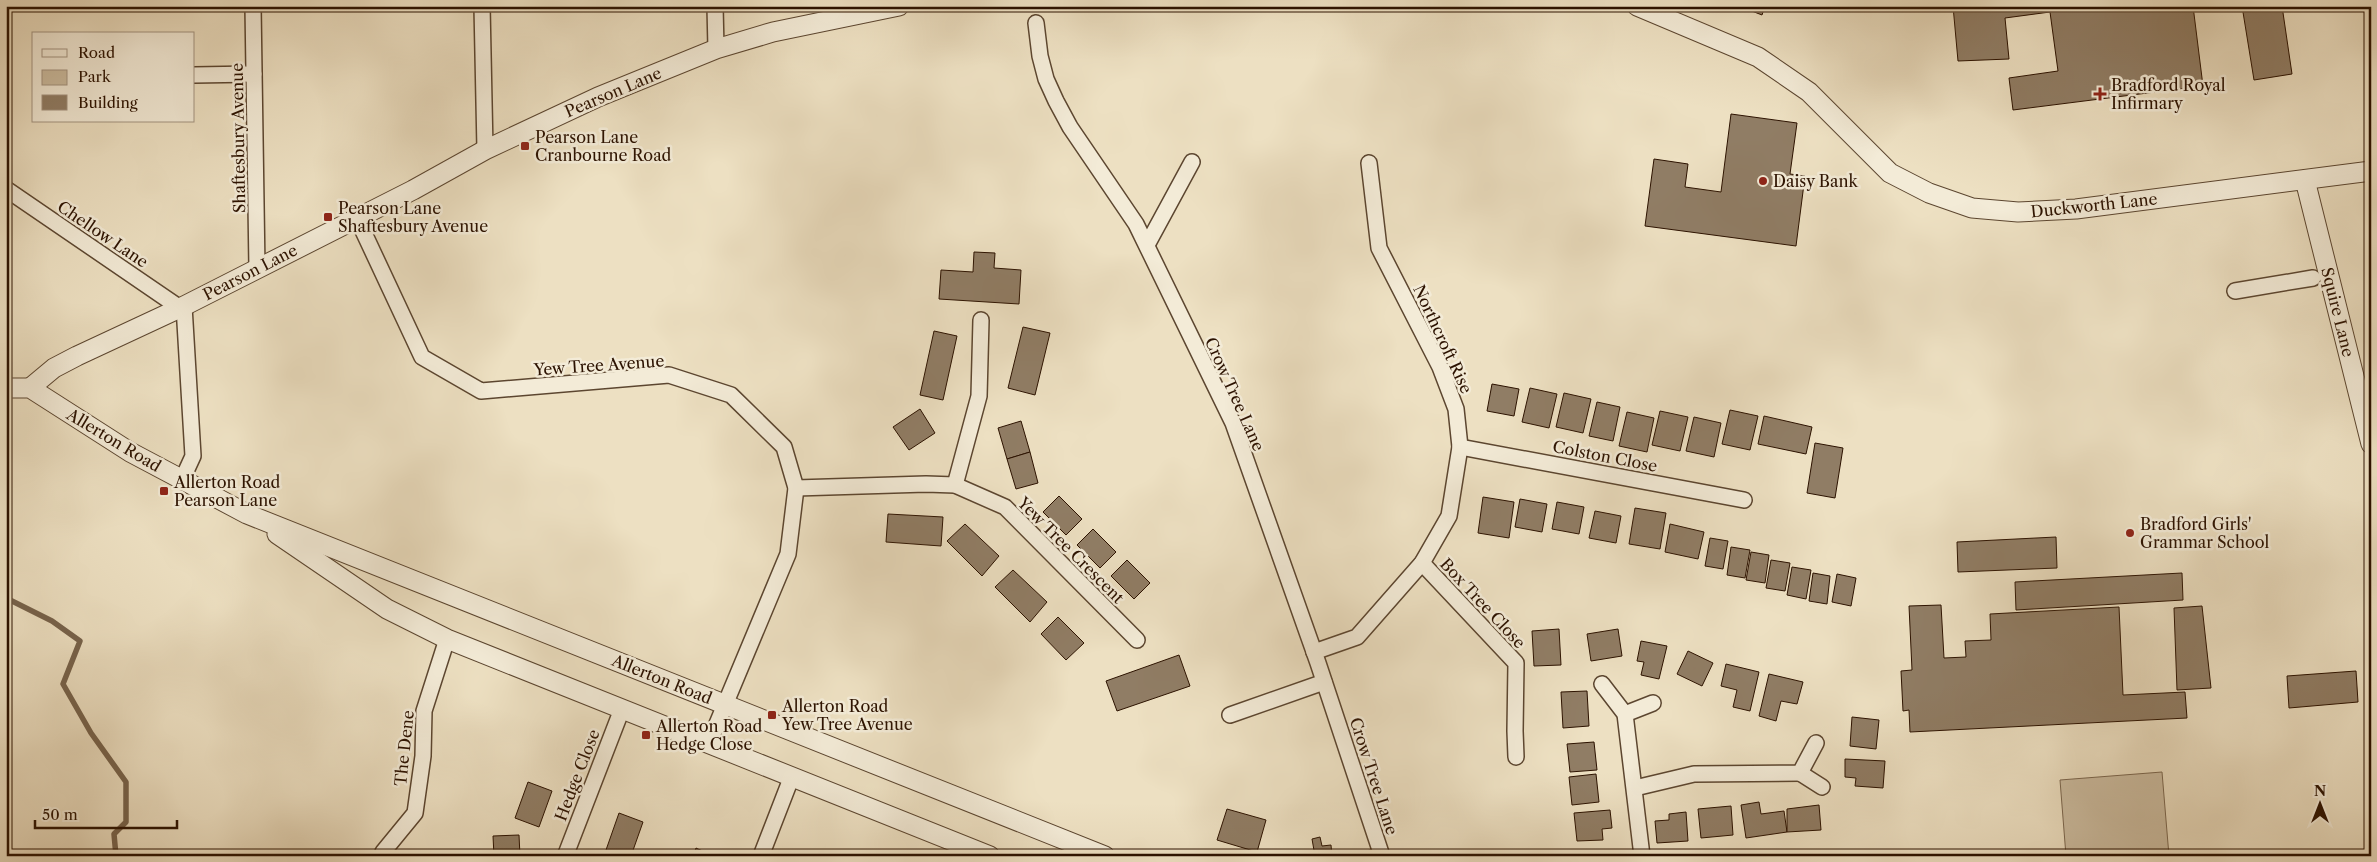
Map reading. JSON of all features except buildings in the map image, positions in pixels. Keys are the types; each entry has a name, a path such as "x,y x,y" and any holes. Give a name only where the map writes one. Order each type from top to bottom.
{"street":[{"name":"Shaftesbury Avenue","path":"253,6 257,269"},
{"path":"482,6 485,150"},
{"path":"715,6 716,49"},
{"name":"Pearson Lane","path":"30,388 54,368 182,307 485,150 598,97 716,49 773,32 898,6"},
{"name":"Duckworth Lane","path":"1637,6 1758,57 1809,92 1890,173 1929,193 1972,208 2018,212 2076,209 2371,171"},
{"name":"Crow Tree Lane","path":"1036,23 1040,56 1046,79 1056,101 1070,127 1136,224 1233,423 1314,652 1382,856"},
{"path":"195,75 254,74"},
{"path":"1147,245 1192,162"},
{"name":"Northcroft Rise","path":"1314,652 1357,637 1422,563 1449,516 1460,447 1456,409 1440,367 1379,248 1369,164"},
{"name":"Squire Lane","path":"2305,180 2371,444"},
{"name":"Chellow Lane","path":"6,188 182,307"},
{"name":"Yew Tree Avenue","path":"356,218 422,357 481,391 669,375 731,395 784,447 796,488 788,554 709,742"},
{"path":"2235,291 2313,278"},
{"name":"Pearson Lane","path":"182,307 193,456 182,480"},
{"path":"955,485 979,396 981,320"},
{"path":"6,388 30,388"},
{"name":"Allerton Road","path":"30,388 130,452 247,514 1105,856"},
{"name":"Colston Close","path":"1460,447 1744,500"},
{"name":"Yew Tree Crescent","path":"796,488 926,484 955,485 1005,507 1137,640"},
{"name":"Allerton Road","path":"247,514 387,609 447,639 709,742 990,856"},
{"name":"Box Tree Close","path":"1422,563 1516,663 1514,731 1516,758"},
{"name":"The Dene","path":"383,852 415,813 423,756 424,711 447,639"},
{"path":"1230,715 1324,682"},
{"path":"1602,684 1625,714 1642,856"},
{"path":"1625,714 1653,703"},
{"name":"Hedge Close","path":"566,854 622,708"},
{"path":"1800,773 1816,743"},
{"path":"1635,788 1694,774 1800,773 1822,787"},
{"path":"761,856 792,776"}],"green space":[{"path":"2162,772 2169,856 2066,856 2060,780"}],"waterway":[{"path":"6,598 52,621 80,641 63,684 91,733 126,782 126,822 114,834 116,856"}],"place":[{"name":"Bradford Royal Infirmary","path":"2100,94"},
{"name":"Pearson Lane Cranbourne Road","path":"525,146"},
{"name":"Daisy Bank","path":"1763,181"},
{"name":"Pearson Lane Shaftesbury Avenue","path":"328,217"},
{"name":"Allerton Road Pearson Lane","path":"164,491"},
{"name":"Bradford Girls' Grammar School","path":"2130,533"},
{"name":"Allerton Road Yew Tree Avenue","path":"772,715"},
{"name":"Allerton Road Hedge Close","path":"646,735"}]}
